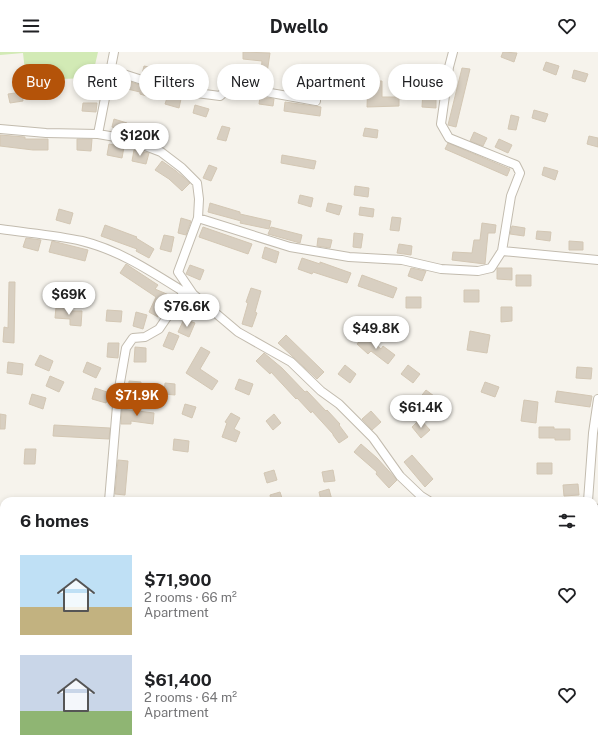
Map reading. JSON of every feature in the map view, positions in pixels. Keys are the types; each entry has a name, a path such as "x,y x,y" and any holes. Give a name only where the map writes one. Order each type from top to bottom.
{"street":[{"path":"111,64 114,52"},
{"path":"198,218 290,247 349,257 402,260 441,269 478,271 491,268 502,251 511,196 520,173 516,165 449,138 441,124 449,67 453,52"},
{"path":"131,77 173,90 220,96 228,89 243,88 316,101"},
{"path":"98,134 104,100"},
{"path":"0,129 46,133 98,134 127,139 161,152 182,168 197,183 199,199 198,218 178,272 193,294 238,332 291,362 321,391 339,404 373,438 400,476 423,497"},
{"path":"0,229 84,241 120,255 184,292 193,294"},
{"path":"502,251 598,260"},
{"path":"109,497 118,394 126,348 133,338 145,337 159,329 184,292"},
{"path":"588,497 593,433 598,399"}],"green space":[{"path":"0,52 98,52 95,64 73,64 73,79 65,79 65,64 24,64 23,53 0,55"}],"building":[{"path":"243,52 270,53 268,64 262,64 262,61 243,59"},
{"path":"503,52 517,53 514,62 501,57"},
{"path":"546,62 559,66 556,75 543,70"},
{"path":"462,68 470,69 456,127 448,125 454,100 457,100 457,88"},
{"path":"574,70 588,74 585,82 572,78"},
{"path":"380,81 382,81 382,97 388,97 388,100 399,100 399,106 367,107 367,100 380,100"},
{"path":"131,82 139,85 139,92 131,90"},
{"path":"12,93 12,100 23,101 10,103 8,94"},
{"path":"166,100 181,100 179,108 165,104"},
{"path":"260,100 274,100 273,106 259,104"},
{"path":"422,100 436,100 436,108 422,107"},
{"path":"285,102 321,107 320,116 284,111"},
{"path":"83,103 97,103 96,112 82,111"},
{"path":"195,105 209,109 206,117 193,113"},
{"path":"534,110 548,114 545,122 532,118"},
{"path":"511,115 519,117 516,130 508,129"},
{"path":"114,119 127,123 125,131 112,127"},
{"path":"222,126 230,128 226,141 217,139"},
{"path":"365,128 378,130 377,138 363,136"},
{"path":"153,131 166,135 164,143 151,139"},
{"path":"474,132 487,138 483,146 470,141"},
{"path":"0,135 25,137 25,139 48,139 48,150 33,150 0,146"},
{"path":"589,136 598,138 598,147 587,144"},
{"path":"77,139 92,139 91,151 77,150"},
{"path":"499,139 512,145 508,153 495,147"},
{"path":"448,143 510,169 507,176 445,149"},
{"path":"109,144 124,147 122,158 107,155"},
{"path":"134,150 149,153 146,164 132,161"},
{"path":"282,155 316,161 314,169 281,163"},
{"path":"162,161 190,183 182,191 169,179 155,170"},
{"path":"209,165 217,168 211,181 203,178"},
{"path":"544,167 558,171 555,180 542,175"},
{"path":"355,186 369,188 368,197 354,195"},
{"path":"300,195 313,198 311,207 298,203"},
{"path":"210,203 240,212 240,214 271,221 269,229 240,223 241,221 208,212"},
{"path":"328,203 342,206 339,215 326,211"},
{"path":"360,207 374,209 373,217 359,215"},
{"path":"59,209 73,213 70,224 56,220"},
{"path":"392,217 401,218 399,231 390,230"},
{"path":"181,218 191,221 186,235 178,233"},
{"path":"482,223 496,225 495,233 488,233 485,264 452,260 453,252 472,253 474,240 480,240"},
{"path":"105,225 137,237 136,238 154,249 149,258 136,251 137,249 101,236"},
{"path":"512,226 525,228 524,236 510,234"},
{"path":"203,227 252,244 248,254 199,237"},
{"path":"271,227 302,235 300,243 268,234"},
{"path":"537,231 551,232 550,241 536,239"},
{"path":"354,233 363,234 361,248 353,247"},
{"path":"164,235 174,237 171,252 160,249"},
{"path":"26,238 41,240 38,251 23,247"},
{"path":"318,238 332,240 330,248 317,246"},
{"path":"52,241 88,250 85,261 49,252"},
{"path":"569,241 583,242 583,250 569,250"},
{"path":"399,244 412,246 411,255 397,253"},
{"path":"265,247 279,252 276,263 262,258"},
{"path":"302,258 320,264 320,262 351,273 347,283 313,272 312,274 298,269"},
{"path":"126,264 158,285 155,289 169,295 158,317 149,312 156,297 120,273"},
{"path":"190,265 204,270 200,280 186,274"},
{"path":"411,268 426,271 422,281 408,276"},
{"path":"497,268 512,268 512,280 497,279"},
{"path":"362,275 397,288 393,298 358,286"},
{"path":"516,275 531,275 531,286 516,286"},
{"path":"9,282 15,282 14,343 3,342 4,327 8,328"},
{"path":"251,288 261,291 255,312 257,313 252,327 242,324 248,303 246,302"},
{"path":"464,290 479,290 479,302 464,302"},
{"path":"406,297 421,297 421,308 406,308"},
{"path":"56,307 71,308 71,311 82,311 81,326 70,325 70,319 55,318"},
{"path":"501,307 512,307 512,321 501,322"},
{"path":"107,310 122,311 121,322 106,321"},
{"path":"136,312 147,315 143,329 133,326"},
{"path":"184,319 195,323 189,337 178,332"},
{"path":"470,331 490,335 487,353 467,350"},
{"path":"169,332 179,336 173,350 163,346"},
{"path":"286,335 324,372 317,379 278,343"},
{"path":"365,335 381,349 383,346 395,355 388,364 371,351 368,354 357,344"},
{"path":"108,343 119,343 118,358 107,357"},
{"path":"135,347 146,348 146,362 134,362"},
{"path":"201,347 210,352 200,369 218,381 212,390 186,373"},
{"path":"264,353 282,368 305,392 307,391 326,411 327,410 340,424 339,425 348,437 339,443 333,434 312,411 311,413 271,372 270,374 256,361"},
{"path":"40,355 53,361 49,371 35,365"},
{"path":"8,362 23,364 22,375 7,373"},
{"path":"87,362 101,368 96,378 83,372"},
{"path":"345,365 356,374 350,383 338,374"},
{"path":"408,365 420,374 413,383 401,374"},
{"path":"577,367 592,368 591,379 576,378"},
{"path":"50,376 64,382 59,392 46,386"},
{"path":"239,379 253,384 249,395 235,389"},
{"path":"129,381 141,382 140,397 128,396"},
{"path":"485,382 499,387 495,397 481,392"},
{"path":"165,383 175,384 175,395 164,394"},
{"path":"95,388 110,393 106,403 92,399"},
{"path":"426,390 438,399 431,408 419,399"},
{"path":"557,391 592,396 590,407 555,402"},
{"path":"32,394 46,398 43,409 29,404"},
{"path":"524,400 538,402 536,423 521,421"},
{"path":"185,404 196,407 192,418 182,414"},
{"path":"122,409 154,413 153,424 131,421 131,424 121,424"},
{"path":"371,411 381,422 372,430 362,419"},
{"path":"231,413 240,418 234,429 240,432 236,442 222,437 227,423 225,422"},
{"path":"0,414 6,415 5,429 0,429"},
{"path":"274,414 281,423 273,430 266,421"},
{"path":"420,419 430,430 421,438 412,427"},
{"path":"54,425 110,428 109,439 53,436"},
{"path":"539,427 570,429 570,440 539,438"},
{"path":"174,439 189,441 188,452 173,450"},
{"path":"361,444 377,458 397,480 389,488 376,474 377,472 354,452"},
{"path":"25,449 36,449 35,464 24,464"},
{"path":"412,455 433,479 425,487 404,462"},
{"path":"118,460 128,461 125,495 115,494"},
{"path":"537,463 552,463 552,474 537,474"},
{"path":"274,470 277,480 267,483 264,473"},
{"path":"333,470 335,481 324,482 322,472"},
{"path":"578,484 579,495 564,496 563,485"},
{"path":"329,489 331,497 320,497 319,492"},
{"path":"280,492 282,497 270,497 270,495"}]}
